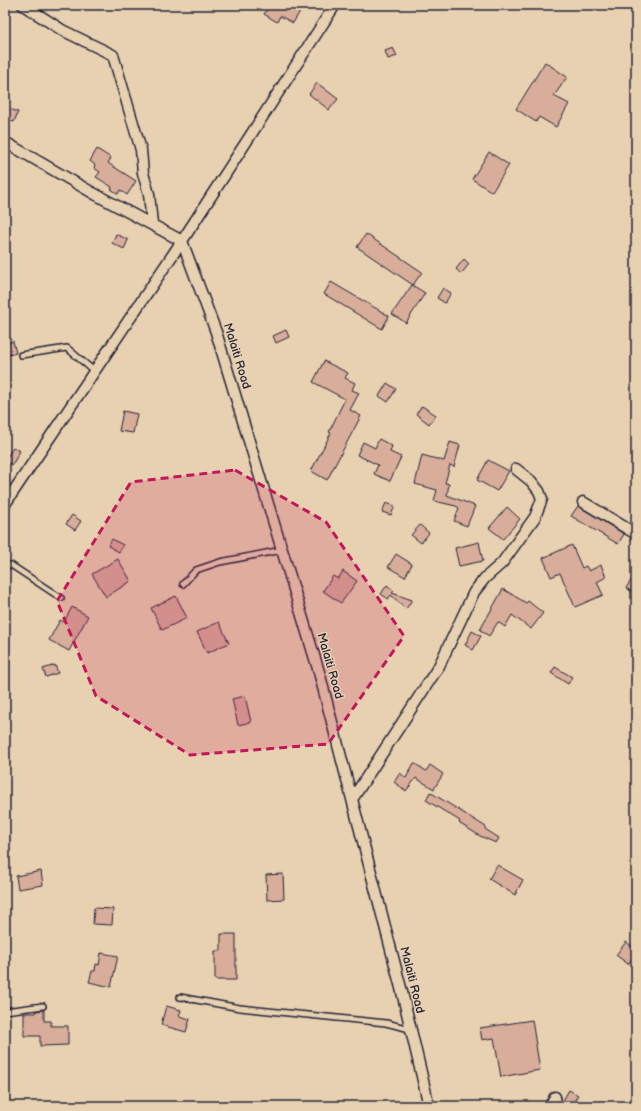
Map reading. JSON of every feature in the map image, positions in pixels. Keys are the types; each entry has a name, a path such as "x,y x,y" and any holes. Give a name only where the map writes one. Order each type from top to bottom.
{"street":[{"path":"23,5 62,30 113,55 142,150 143,173 150,194 152,224"},
{"path":"5,504 182,241 335,5"},
{"path":"5,142 182,241"},
{"name":"Malaiti Road","path":"182,241 216,332 319,672 353,798 429,1106"},
{"path":"353,798 439,666 474,592 485,578 502,563 535,517 542,499 539,491 531,481 516,469"},
{"path":"583,502 636,534"}],"lane":[{"path":"21,355 67,348 94,371"},
{"path":"183,584 196,570 220,562 282,550"},
{"path":"5,566 11,565 61,598"},
{"path":"180,997 240,1008 386,1023 410,1029"},
{"path":"5,1011 43,1006"}],"highlighted area":[{"path":"235,470 326,522 404,636 328,744 190,755 96,696 57,601 131,482"}],"building":[{"path":"269,5 304,5 293,23 280,16 277,22 264,14"},
{"path":"393,48 397,56 388,59 385,51"},
{"path":"545,62 567,77 554,96 569,104 556,127 539,117 536,122 516,109"},
{"path":"317,83 338,99 329,110 309,94"},
{"path":"5,107 18,112 14,122 5,119"},
{"path":"97,149 111,158 108,163 136,181 127,195 120,190 118,194 111,189 112,187 96,177 100,172 94,168 95,165 90,161"},
{"path":"489,152 509,165 492,192 472,179"},
{"path":"116,234 128,240 124,249 112,243"},
{"path":"366,234 422,272 413,285 357,247"},
{"path":"464,259 469,264 461,274 456,269"},
{"path":"331,282 389,316 382,329 324,294"},
{"path":"412,285 425,293 406,323 392,314"},
{"path":"443,288 451,293 445,303 437,298"},
{"path":"286,330 289,337 276,343 273,336"},
{"path":"13,341 16,353 5,356 5,344"},
{"path":"324,361 348,373 345,378 355,383 352,390 359,393 350,410 361,416 327,480 311,471 331,433 329,432 345,399 313,382"},
{"path":"387,383 396,389 388,402 379,396"},
{"path":"422,406 436,415 429,424 416,414"},
{"path":"123,411 137,414 133,433 119,431"},
{"path":"379,439 392,446 390,452 401,457 390,481 374,474 378,465 357,455 363,442 375,448"},
{"path":"450,442 460,445 454,467 450,465 445,483 449,484 447,495 475,506 467,526 454,521 459,508 434,501 437,490 415,484 422,455 444,461"},
{"path":"13,447 20,451 12,465 5,461"},
{"path":"488,460 509,471 497,491 477,480"},
{"path":"386,503 395,506 391,515 382,512"},
{"path":"578,506 624,534 618,544 571,516"},
{"path":"507,507 520,519 503,539 489,528"},
{"path":"72,515 81,521 75,530 66,524"},
{"path":"420,525 429,533 421,543 411,535"},
{"path":"112,539 123,545 119,552 108,546"},
{"path":"479,542 483,561 459,566 455,548"},
{"path":"572,545 582,568 586,566 589,571 601,565 606,577 597,582 603,595 575,607 560,573 551,577 543,558"},
{"path":"396,554 412,564 405,577 388,567"},
{"path":"118,559 131,581 106,597 92,574"},
{"path":"343,571 357,581 341,603 323,591 333,576 338,579"},
{"path":"636,573 636,594 626,588"},
{"path":"387,585 394,591 392,593 412,600 406,609 391,595 388,599 381,594"},
{"path":"503,589 526,603 528,601 543,613 531,629 512,615 505,627 498,622 489,636 480,630"},
{"path":"176,596 187,618 162,630 151,608"},
{"path":"72,607 88,616 69,651 49,640 60,620 64,622"},
{"path":"219,622 229,643 207,653 197,632"},
{"path":"472,631 481,636 473,650 465,645"},
{"path":"55,665 58,673 46,677 43,669"},
{"path":"555,667 572,677 568,684 551,673"},
{"path":"245,696 251,722 238,725 232,699"},
{"path":"414,763 426,771 430,765 443,774 434,789 416,778 406,791 394,782 400,773 406,778"},
{"path":"430,792 486,827 485,829 499,838 496,843 480,836 459,823 460,821 426,800"},
{"path":"497,865 523,880 515,895 489,879"},
{"path":"41,871 43,885 18,889 16,876"},
{"path":"283,874 284,899 267,900 266,875"},
{"path":"94,908 113,909 112,925 93,924"},
{"path":"221,934 236,934 236,980 215,980 215,951 221,951"},
{"path":"626,942 636,949 636,953 628,964 616,955"},
{"path":"101,953 118,956 111,987 89,982 92,971 95,971 96,964 99,965"},
{"path":"166,1006 181,1010 179,1016 190,1019 186,1032 161,1025"},
{"path":"44,1010 44,1021 51,1021 51,1026 68,1026 68,1045 40,1046 40,1036 24,1036 24,1013 36,1013 36,1011"},
{"path":"532,1020 540,1070 501,1077 494,1038 482,1040 480,1028"},
{"path":"569,1090 578,1095 571,1106 562,1102"}]}
